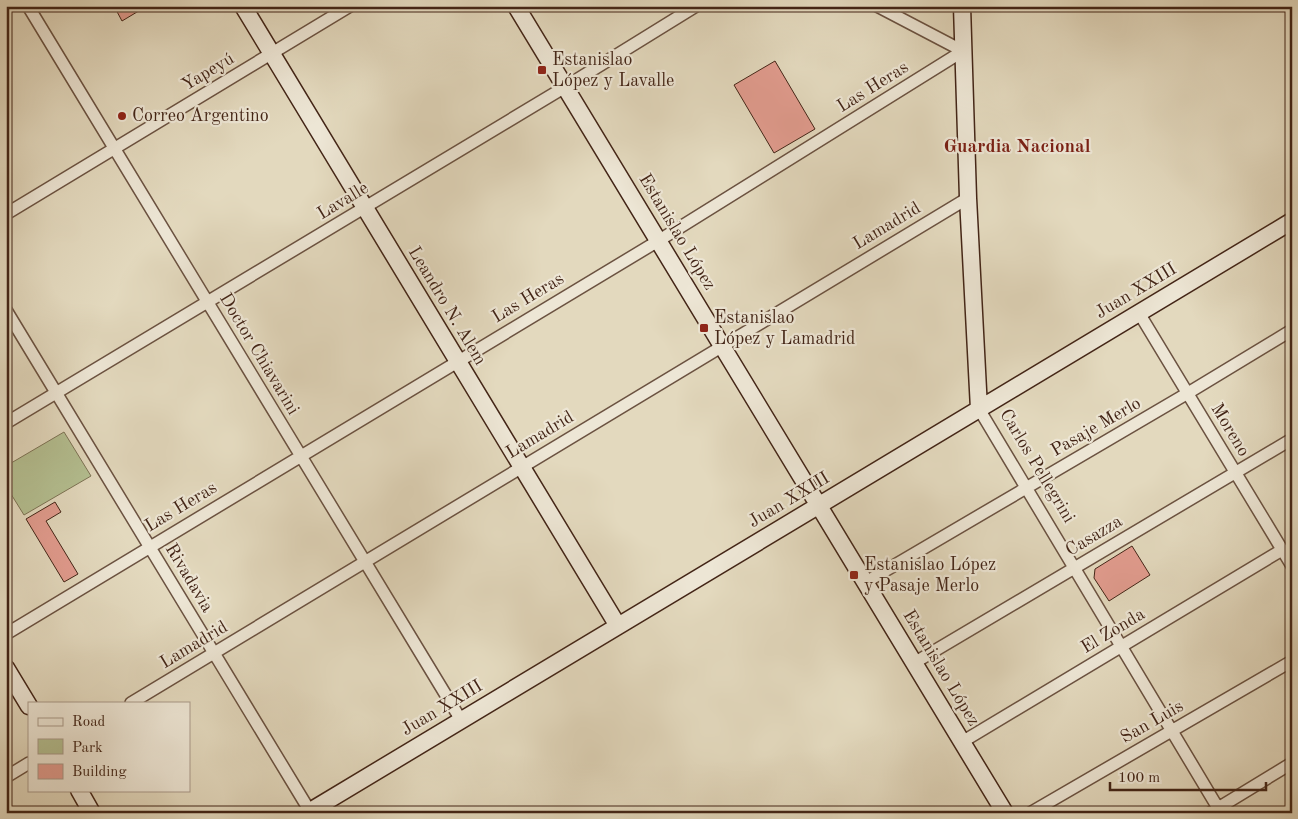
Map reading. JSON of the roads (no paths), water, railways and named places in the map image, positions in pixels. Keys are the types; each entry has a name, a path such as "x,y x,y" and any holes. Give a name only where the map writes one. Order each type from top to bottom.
{"main road":[{"name":"Leandro N. Alem","path":"243,6 618,626"},
{"name":"Estanislao López","path":"516,6 1005,813"},
{"name":"Carlos Pellegrini","path":"962,6 968,198 979,409"},
{"name":"Juan XXIII","path":"309,812 1292,221"},
{"path":"6,668 28,704"},
{"path":"80,792 92,813"}],"street":[{"name":"Doctor Chiavarini","path":"28,6 461,720"},
{"name":"Yapeyú","path":"6,214 350,6"},
{"name":"Lavalle","path":"6,423 365,208 696,6"},
{"path":"877,6 963,51"},
{"name":"Las Heras","path":"6,634 300,455 658,241 963,51"},
{"name":"Lamadrid","path":"133,702 968,198"},
{"name":"Rivadavia","path":"6,310 309,812"},
{"name":"Moreno","path":"1139,313 1292,566"},
{"name":"Pasaje Merlo","path":"866,582 1292,330"},
{"name":"Carlos Pellegrini","path":"979,409 1172,731 1216,811"},
{"name":"Casazza","path":"914,663 1292,439"},
{"name":"El Zonda","path":"962,742 1282,550"},
{"name":"San Luis","path":"1030,813 1292,662"},
{"path":"1216,811 1292,763"},
{"path":"6,777 28,764"}],"place":[{"name":"Estanislao López y Lavalle","path":"542,70"},
{"name":"Correo Argentino","path":"122,116"},
{"name":"Estanislao López y Lamadrid","path":"704,328"},
{"name":"Estanislao López y Pasaje Merlo","path":"854,575"}],"district":[{"name":"Guardia Nacional","path":"1017,147"}]}
